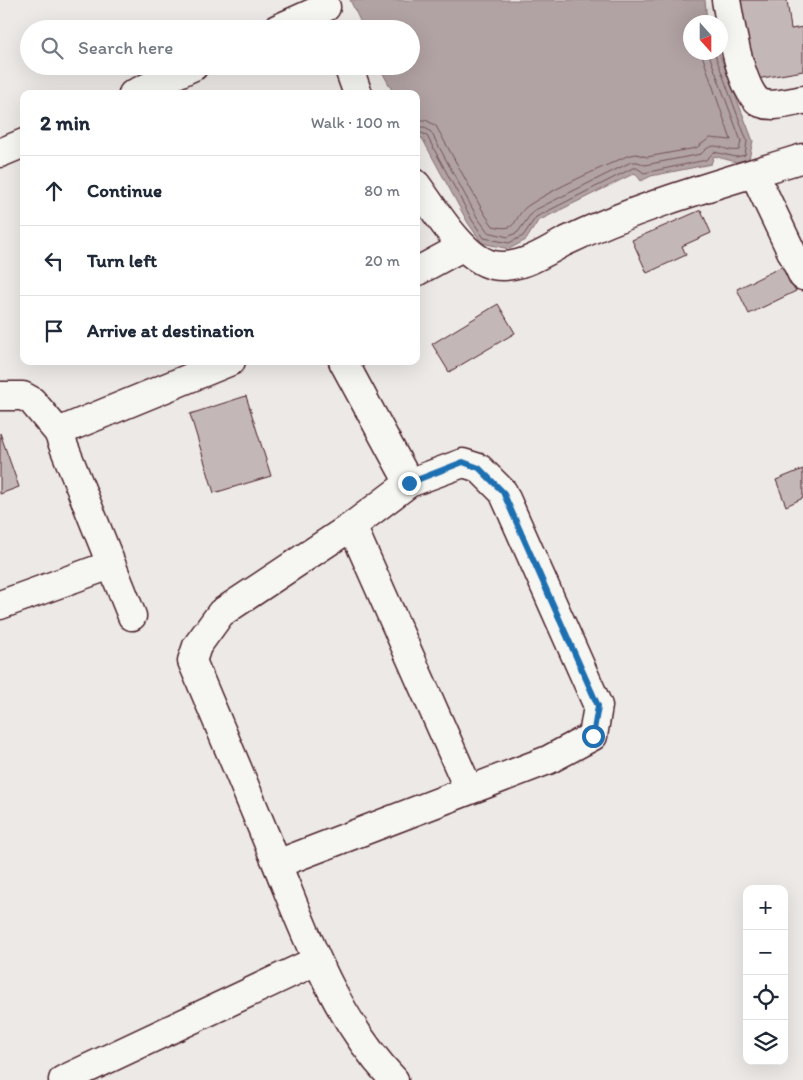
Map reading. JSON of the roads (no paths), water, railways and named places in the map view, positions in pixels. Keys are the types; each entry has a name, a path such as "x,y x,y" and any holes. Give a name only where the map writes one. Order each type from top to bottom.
{"street":[{"path":"726,0 746,84 754,98 770,105 803,100"},
{"path":"304,20 328,12"},
{"path":"142,90 174,75"},
{"path":"351,75 357,90"},
{"path":"0,154 20,145"},
{"path":"420,189 462,247 492,265 518,266 597,226 651,205 803,158"},
{"path":"754,173 803,276"},
{"path":"420,270 462,247"},
{"path":"58,432 221,365"},
{"path":"345,365 409,483"},
{"path":"0,396 23,396 32,402 58,432 132,616"},
{"path":"277,864 548,760 593,736 598,706 503,492 479,468 463,462 409,483 352,526 221,613 197,646 192,661 316,961 344,1014 382,1067 394,1080"},
{"path":"352,526 469,790"},
{"path":"0,605 110,565"},
{"path":"63,1080 316,961"}],"water":[{"path":"350,0 705,0 706,15 683,15 683,60 722,60 753,141 749,159 736,162 714,156 711,164 651,176 641,181 635,173 538,221 526,240 509,249 482,243 468,223 422,138 420,138 420,90 392,90 384,75 420,75 420,20 360,20"}]}
